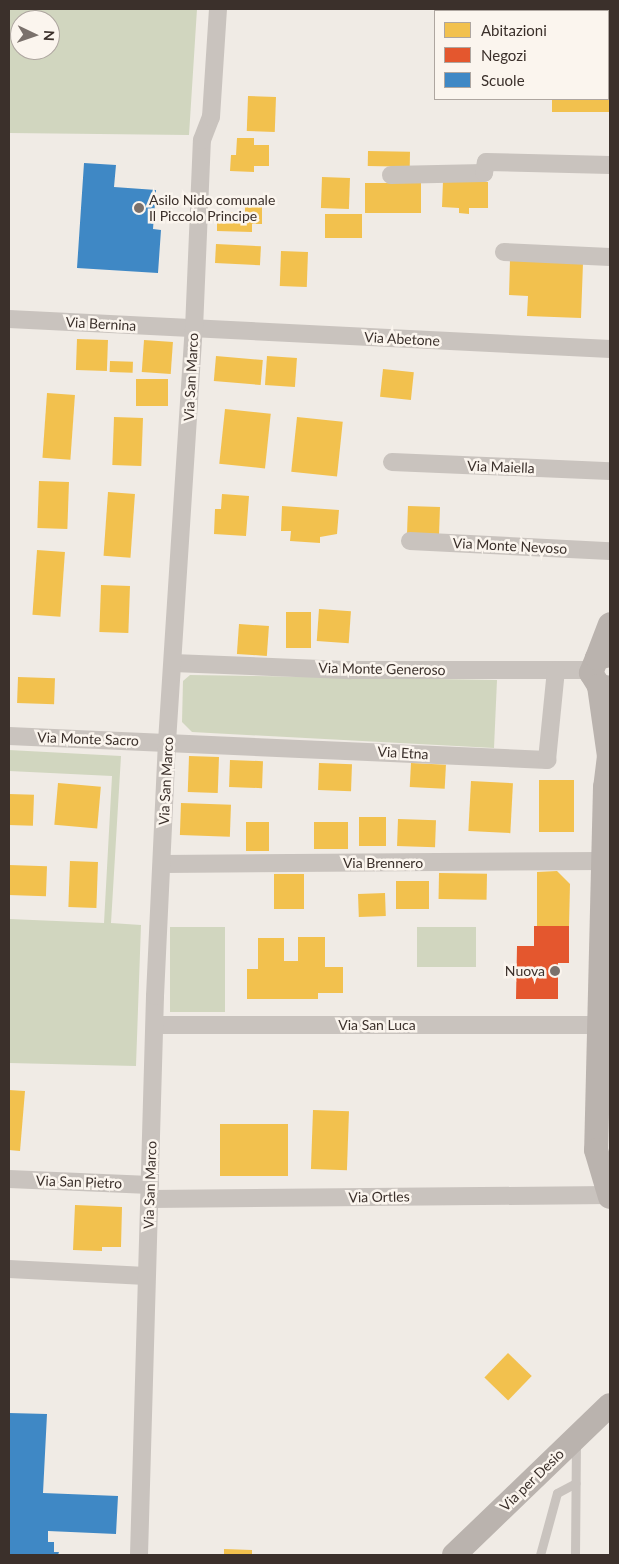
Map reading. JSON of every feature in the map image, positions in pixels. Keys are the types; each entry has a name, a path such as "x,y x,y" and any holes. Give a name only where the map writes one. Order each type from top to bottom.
{"street":[{"name":"Via San Marco","path":"139,1555 154,1025 167,742 174,663 194,329 202,140 211,117 218,9"},
{"path":"391,175 484,173 486,162 610,165"},
{"path":"504,252 610,257"},
{"name":"Via Bernina","path":"9,319 194,329"},
{"name":"Via Abetone","path":"194,329 610,349"},
{"name":"Via Maiella","path":"392,462 610,471"},
{"name":"Via Monte Nevoso","path":"410,541 610,551"},
{"path":"610,624 602,672 609,725 610,756 598,1025 596,1150 610,1196"},
{"name":"Via Monte Generoso","path":"174,663 351,670 556,670 602,672"},
{"name":"Via Etna","path":"167,742 548,760 556,670"},
{"name":"Via Monte Sacro","path":"9,736 167,742"},
{"name":"Via Brennero","path":"162,864 604,860"},
{"name":"Via San Luca","path":"154,1025 598,1025"},
{"name":"Via San Pietro","path":"9,1180 150,1192"},
{"name":"Via Ortles","path":"150,1192 610,1196"},
{"path":"9,1269 146,1276"},
{"name":"Via per Desio","path":"454,1555 610,1405"}],"lane":[{"path":"575,1555 576,1436"},
{"path":"540,1555 557,1493 576,1483"}],"green space":[{"path":"9,9 197,9 189,135 9,133"},
{"path":"190,675 497,680 494,748 192,732 182,722 183,681"},
{"path":"9,750 121,756 111,923 141,925 136,1066 9,1063 9,919 104,923 112,776 9,771"},
{"path":"170,927 225,927 225,1012 170,1012"},
{"path":"417,927 476,927 476,967 417,967"}],"building: Abitazioni":[{"path":"520,9 591,9 556,10"},
{"path":"248,96 276,97 275,132 247,131"},
{"path":"552,100 609,100 609,112 552,112"},
{"path":"237,138 254,138 254,145 269,145 269,166 254,166 254,172 230,171 231,155 236,155"},
{"path":"368,151 410,152 410,167 368,166"},
{"path":"322,177 350,178 349,209 321,208"},
{"path":"443,181 488,182 488,208 469,208 469,214 459,213 459,208 442,207"},
{"path":"365,183 421,183 421,213 365,213"},
{"path":"245,206 262,206 262,224 252,224 252,232 217,231 217,212 245,213"},
{"path":"325,214 362,214 362,238 325,238"},
{"path":"216,244 261,246 260,265 215,263"},
{"path":"281,251 308,252 307,287 280,286"},
{"path":"510,260 583,263 581,318 527,316 528,296 509,295"},
{"path":"77,339 108,340 107,371 76,370"},
{"path":"144,340 173,342 171,374 142,372"},
{"path":"216,356 263,360 261,385 214,381"},
{"path":"267,356 297,358 295,387 265,385"},
{"path":"110,361 133,362 133,373 110,372"},
{"path":"383,369 414,372 411,400 380,397"},
{"path":"136,379 168,379 168,406 136,406"},
{"path":"47,393 75,395 70,460 42,458"},
{"path":"225,409 271,414 265,469 219,464"},
{"path":"114,417 143,418 141,466 112,465"},
{"path":"297,417 343,422 337,477 291,472"},
{"path":"39,481 69,482 67,529 37,528"},
{"path":"108,492 135,494 130,558 104,556"},
{"path":"222,494 249,496 246,536 214,534 215,509 221,509"},
{"path":"282,506 339,510 337,534 320,537 320,543 290,541 291,531 281,531"},
{"path":"408,506 440,507 439,534 407,533"},
{"path":"37,550 65,552 60,617 32,615"},
{"path":"101,585 130,586 128,633 99,632"},
{"path":"319,609 351,611 349,643 317,641"},
{"path":"286,612 311,612 311,648 286,648"},
{"path":"239,624 269,626 267,656 237,654"},
{"path":"18,677 55,678 54,704 17,703"},
{"path":"189,756 219,757 218,793 188,792"},
{"path":"230,760 263,761 262,788 229,787"},
{"path":"319,763 352,764 351,791 318,790"},
{"path":"411,763 446,765 445,789 410,787"},
{"path":"539,780 574,780 574,832 539,832"},
{"path":"471,781 513,783 510,833 468,831"},
{"path":"58,783 101,787 97,829 54,825"},
{"path":"9,794 34,795 33,826 9,825"},
{"path":"181,803 231,805 230,837 180,835"},
{"path":"359,817 386,817 386,846 359,846"},
{"path":"398,819 436,820 435,847 397,846"},
{"path":"246,822 269,822 269,851 246,851"},
{"path":"314,822 348,822 348,849 314,849"},
{"path":"70,861 98,862 96,908 68,907"},
{"path":"9,865 47,866 46,896 9,895"},
{"path":"557,871 570,884 569,926 537,926 537,872"},
{"path":"439,873 487,874 487,900 439,899"},
{"path":"274,874 304,874 304,909 274,909"},
{"path":"396,881 429,881 429,909 396,909"},
{"path":"385,893 386,916 359,917 358,894"},
{"path":"298,937 325,937 325,967 343,967 343,993 318,993 318,999 247,999 247,969 258,969 258,938 284,938 284,961 298,961"},
{"path":"9,1090 25,1091 20,1151 9,1150"},
{"path":"313,1110 349,1111 347,1170 311,1169"},
{"path":"220,1124 288,1124 288,1176 220,1176"},
{"path":"75,1205 122,1207 121,1247 102,1247 102,1251 73,1250"},
{"path":"508,1353 532,1376 508,1400 484,1377"},
{"path":"224,1549 252,1550 252,1555 224,1555"}],"building: Negozi":[{"path":"534,926 569,926 569,963 558,963 558,999 516,999 517,946 534,946"}],"building: Scuole":[{"path":"84,163 116,165 114,187 156,190 153,229 161,230 158,273 77,268"},
{"path":"9,1413 47,1414 43,1493 118,1496 116,1534 48,1531 48,1542 54,1542 54,1552 59,1552 58,1555 9,1555"}],"place":[{"name":"Asilo Nido comunale Il Piccolo Principe","path":"139,208"},
{"name":"Nuova","path":"555,971"}]}
